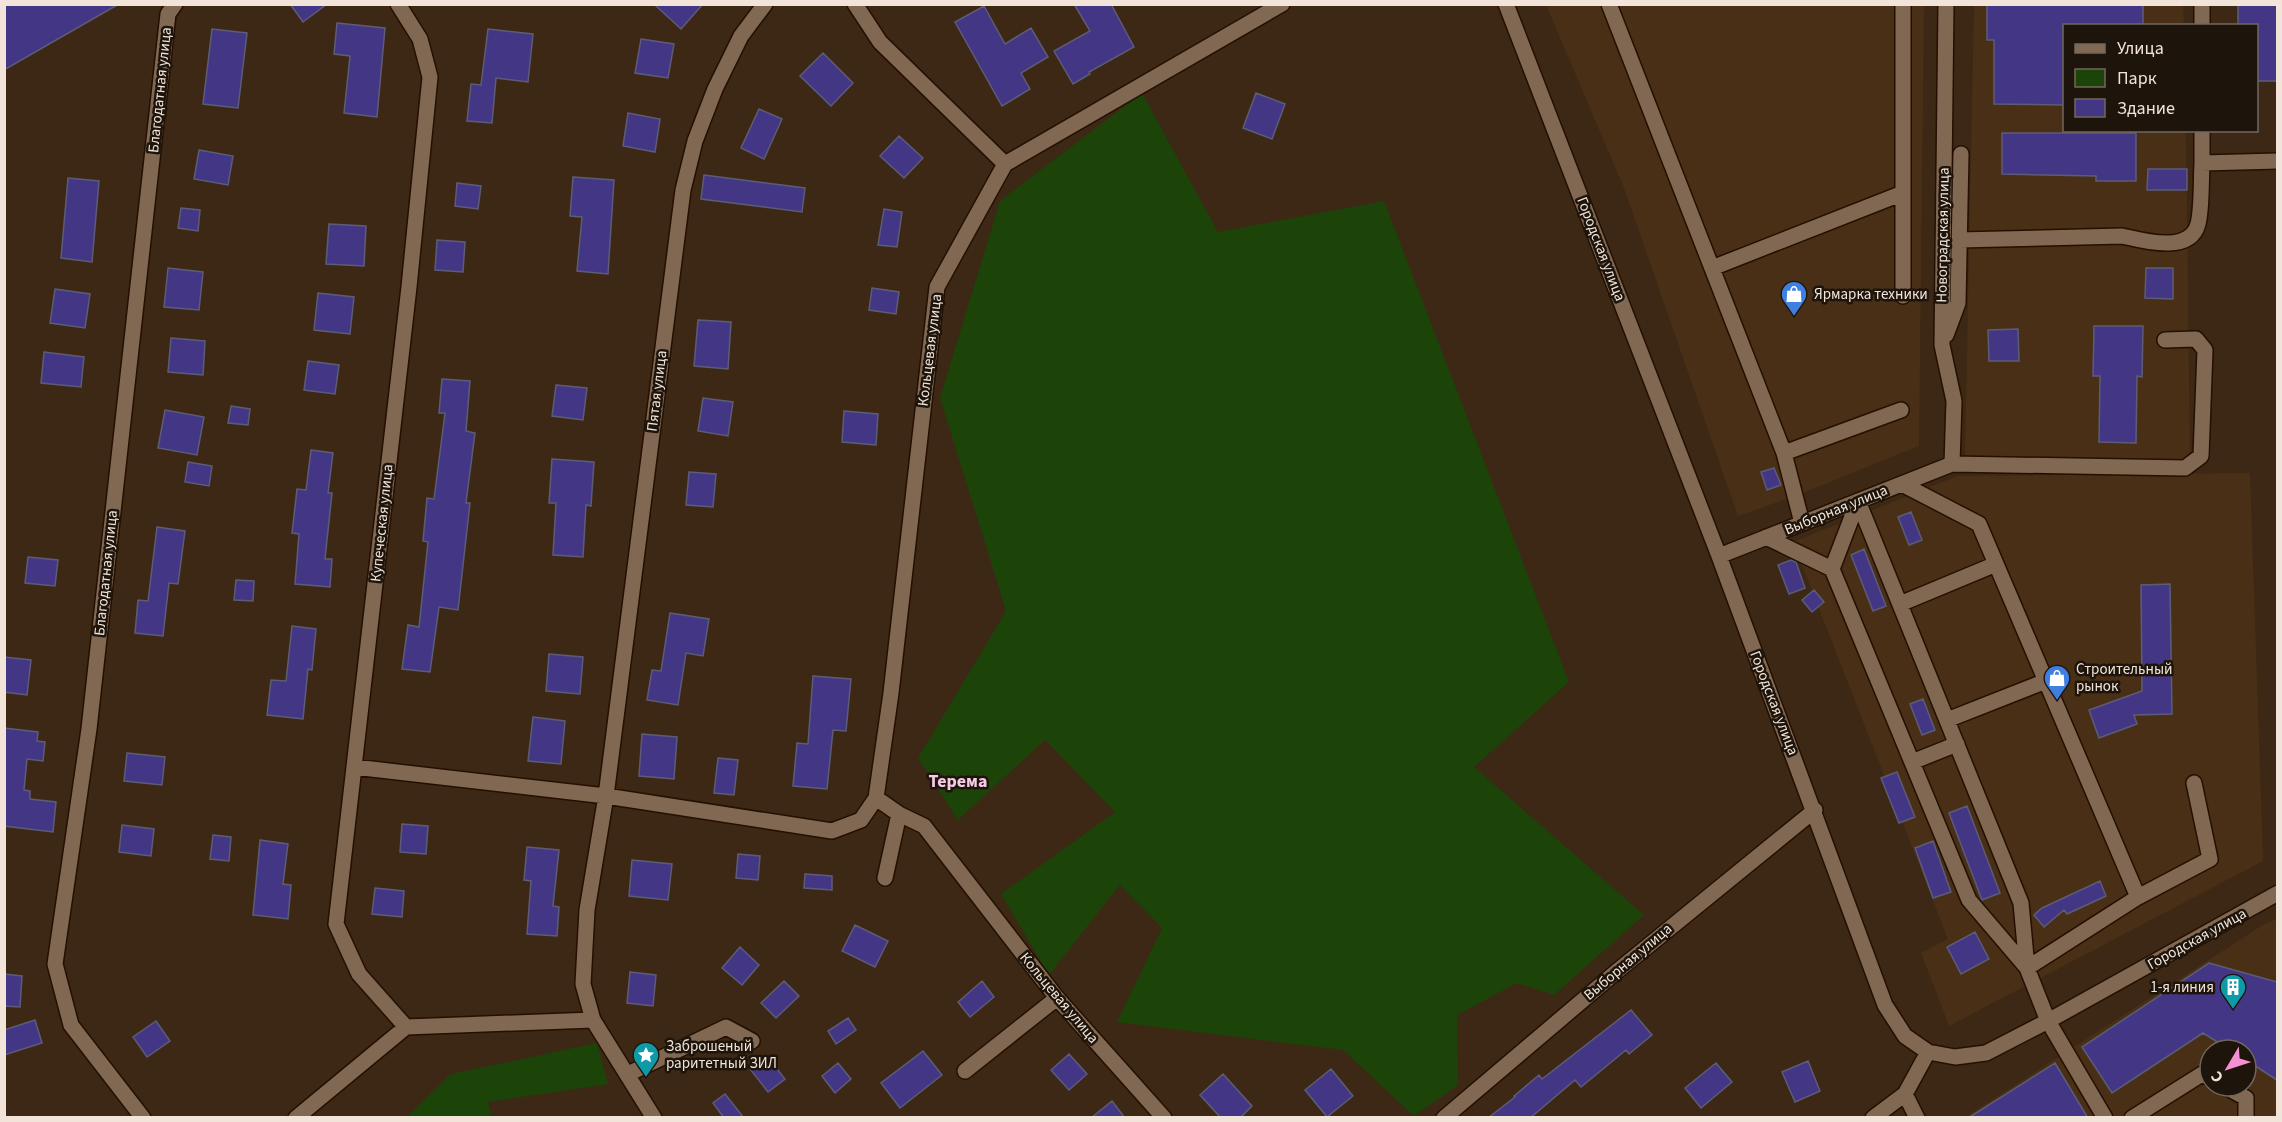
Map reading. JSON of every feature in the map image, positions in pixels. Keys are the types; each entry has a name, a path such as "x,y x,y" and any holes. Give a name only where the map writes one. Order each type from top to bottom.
{"street":[{"name":"Благодатная улица","path":"143,1118 71,1025 55,964 89,729 168,14 175,4"},
{"name":"Купеческая улица","path":"398,4 420,39 430,77 409,287 336,924 358,974 406,1027"},
{"name":"Пятая улица","path":"654,1118 593,1020 583,984 587,910 606,796 683,190 695,141 715,89 741,36 765,4"},
{"path":"855,4 880,42 1005,164 1282,4"},
{"name":"Городская улица","path":"1506,4 1719,556 1815,810 1885,1005 1905,1036 1928,1052 1955,1057 1986,1053 2253,908"},
{"path":"1609,4 1784,453 1802,523"},
{"path":"1902,296 1903,4"},
{"name":"Новоградская улица","path":"1946,4 1942,345 1953,401 1952,465"},
{"path":"2202,4 2202,24"},
{"path":"1959,240 2122,236 2148,242 2178,242 2189,237 2198,225 2202,132"},
{"path":"1942,345 1958,303 1961,154"},
{"path":"2202,163 2277,161"},
{"name":"Кольцевая улица","path":"1005,164 937,287 891,693 876,798 899,814 924,826 958,874 1056,998 1164,1118"},
{"path":"1712,268 1903,193"},
{"path":"1952,465 2185,468 2201,456 2205,350 2196,339 2165,340"},
{"path":"1784,453 1901,410"},
{"name":"Выборная улица","path":"1719,556 1952,465"},
{"path":"1902,484 1979,524 2138,897"},
{"path":"1832,568 1858,501"},
{"path":"1858,501 2021,903 2027,968 2048,1021 2105,1118"},
{"path":"1766,537 1832,568 1969,900 2027,968"},
{"path":"1900,604 1996,564"},
{"path":"1947,720 2046,681"},
{"path":"1912,762 1957,744"},
{"path":"354,767 606,796 832,831 861,820 876,798"},
{"path":"2027,968 2138,897 2210,859 2194,783"},
{"name":"Выборная улица","path":"1444,1118 1616,972 1815,810"},
{"path":"885,878 899,814"},
{"path":"2253,908 2277,893"},
{"path":"2253,908 2277,902"},
{"path":"965,1071 1056,998"},
{"path":"296,1118 406,1027 593,1020"},
{"path":"628,1074 726,1027 752,1041"},
{"path":"1873,1118 1905,1094 1928,1052"},
{"path":"2132,1118 2198,1077"},
{"path":"1905,1094 1917,1118"},
{"path":"2246,1098 2246,1118"}],"shaded area":[{"name":"Ярмарка техники","path":"1546,5 1924,5 1919,446 1795,496 1738,516 1624,188"},
{"path":"1974,5 2183,5 2184,24 2063,24 2063,132 2186,132 2190,460 1965,457"},
{"name":"Строительный рынок","path":"2250,473 2263,861 1949,1026 1921,953 1948,939 1793,542 1958,476"},
{"path":"2277,919 2277,1117 1964,1118 2266,923"}],"green space":[{"path":"1142,93 1218,232 1384,201 1569,682 1474,767 1644,915 1554,995 1517,983 1457,1015 1458,1085 1414,1116 1343,1050 1117,1022 1162,928 1120,885 1049,975 1001,894 1115,812 1045,740 958,820 918,758 1006,611 940,398 1000,201"},
{"path":"597,1043 608,1084 488,1102 492,1117 407,1117 451,1074"}],"building":[{"path":"4,4 119,4 4,70"},
{"path":"290,4 327,4 303,22"},
{"path":"654,4 703,4 681,29"},
{"path":"1074,4 1111,4 1134,47 1089,72 1090,74 1073,84 1054,51 1090,31"},
{"path":"1987,4 2143,4 2143,24 2063,24 2063,105 1994,104 1994,40 1987,40"},
{"path":"2238,4 2277,4 2277,81 2258,81 2258,24 2238,24"},
{"path":"984,6 1005,44 1031,28 1048,57 1021,73 1030,89 1002,106 955,22"},
{"path":"337,23 385,28 377,117 344,113 350,56 334,54"},
{"path":"212,29 247,33 238,108 203,104"},
{"path":"488,29 533,34 528,82 496,78 492,123 467,121 471,84 481,85"},
{"path":"641,39 674,44 668,78 635,73"},
{"path":"823,53 853,83 831,106 800,76"},
{"path":"1256,93 1285,104 1272,139 1243,128"},
{"path":"759,109 782,119 764,159 741,148"},
{"path":"628,113 660,119 655,152 623,146"},
{"path":"2002,133 2136,133 2136,181 2096,181 2096,176 2002,174"},
{"path":"899,136 923,158 904,178 880,156"},
{"path":"199,150 233,156 228,185 194,179"},
{"path":"2148,169 2187,169 2187,190 2147,190"},
{"path":"704,175 805,188 802,212 701,199"},
{"path":"573,177 614,180 608,274 577,271 582,217 570,216"},
{"path":"68,178 99,181 92,262 61,258"},
{"path":"457,183 481,186 478,209 455,206"},
{"path":"181,208 200,210 198,231 178,228"},
{"path":"884,209 902,212 897,247 878,245"},
{"path":"329,224 366,226 364,266 326,264"},
{"path":"437,240 465,242 463,272 435,270"},
{"path":"168,268 203,272 199,310 164,307"},
{"path":"2146,268 2173,268 2173,299 2145,298"},
{"path":"872,288 899,292 896,314 869,310"},
{"path":"55,289 90,294 85,328 50,323"},
{"path":"318,293 354,297 350,334 314,330"},
{"path":"698,320 731,322 728,369 694,366"},
{"path":"2094,326 2143,326 2142,377 2137,376 2136,443 2099,442 2100,376 2093,376"},
{"path":"2018,329 2019,361 1989,361 1988,330"},
{"path":"171,338 205,341 203,375 168,372"},
{"path":"44,352 84,357 81,387 41,383"},
{"path":"308,361 339,365 335,394 304,390"},
{"path":"442,379 470,381 466,431 475,433 466,503 470,503 458,610 439,607 430,672 402,669 408,625 419,627 428,542 423,541 427,498 434,499 445,413 439,413"},
{"path":"556,385 587,388 583,420 552,416"},
{"path":"703,398 733,402 728,436 698,431"},
{"path":"231,406 250,409 248,425 228,423"},
{"path":"165,410 204,417 197,455 158,448"},
{"path":"844,411 878,414 876,445 842,442"},
{"path":"311,450 333,453 328,493 332,493 325,559 332,559 330,587 295,584 299,534 292,533 297,489 306,490"},
{"path":"552,459 594,462 591,506 586,505 583,557 553,555 556,503 549,503"},
{"path":"188,462 212,466 209,486 185,482"},
{"path":"1774,468 1781,485 1767,490 1761,472"},
{"path":"689,472 716,474 713,507 686,505"},
{"path":"1911,512 1922,540 1909,545 1898,517"},
{"path":"157,527 185,531 178,584 169,583 163,636 135,633 138,600 148,601"},
{"path":"1864,549 1886,606 1873,611 1851,555"},
{"path":"28,557 58,560 55,586 25,583"},
{"path":"1791,560 1796,562 1805,588 1789,594 1778,565"},
{"path":"236,580 254,581 253,601 234,600"},
{"path":"2170,584 2172,714 2134,715 2137,724 2099,738 2089,710 2142,691 2141,585"},
{"path":"1814,590 1824,602 1812,612 1802,600"},
{"path":"670,613 709,619 703,656 686,653 678,705 647,700 652,670 661,671"},
{"path":"292,626 316,629 312,670 308,669 303,719 267,715 271,680 286,681"},
{"path":"549,654 583,657 580,694 546,691"},
{"path":"4,657 31,660 27,695 4,692"},
{"path":"813,676 851,679 846,731 833,730 827,789 793,786 797,743 808,744"},
{"path":"1923,699 1935,730 1922,735 1910,704"},
{"path":"533,717 565,721 561,764 528,761"},
{"path":"4,728 38,732 37,741 45,742 43,761 27,759 24,790 30,791 30,799 56,802 53,832 4,826"},
{"path":"642,734 677,737 674,779 639,776"},
{"path":"127,753 165,757 162,785 124,781"},
{"path":"718,758 738,760 734,795 714,793"},
{"path":"1897,772 1915,817 1899,823 1881,778"},
{"path":"1967,806 2000,893 1982,900 1949,813"},
{"path":"402,824 428,826 426,854 400,852"},
{"path":"122,825 154,829 151,856 119,852"},
{"path":"213,835 231,837 229,861 210,859"},
{"path":"260,840 288,844 283,884 291,885 288,919 253,915"},
{"path":"1933,841 1951,892 1933,898 1915,848"},
{"path":"527,847 559,850 553,906 559,907 557,936 527,934 531,881 524,880"},
{"path":"738,854 760,856 758,880 736,878"},
{"path":"632,860 672,864 668,900 629,896"},
{"path":"805,874 832,876 832,890 804,888"},
{"path":"2100,881 2106,896 2067,914 2064,910 2044,927 2034,915 2042,908"},
{"path":"375,888 404,891 402,917 372,914"},
{"path":"855,925 888,941 875,967 842,951"},
{"path":"1975,932 1989,959 1961,974 1947,947"},
{"path":"740,947 759,965 742,985 722,968"},
{"path":"2209,963 2277,982 2277,1080 2258,1068 2258,1038 2211,1038 2203,1033 2112,1093 2082,1047"},
{"path":"630,972 656,975 653,1006 627,1003"},
{"path":"4,974 22,976 20,1007 4,1006"},
{"path":"784,981 799,996 776,1018 761,1003"},
{"path":"982,981 994,997 970,1017 958,1002"},
{"path":"1631,1010 1652,1035 1629,1054 1626,1050 1581,1087 1575,1080 1530,1118 1488,1118 1539,1075 1542,1079"},
{"path":"848,1018 856,1030 836,1044 828,1031"},
{"path":"35,1020 42,1043 4,1055 4,1030"},
{"path":"156,1021 170,1041 147,1057 133,1037"},
{"path":"923,1051 942,1075 900,1108 881,1083"},
{"path":"1069,1054 1087,1074 1069,1090 1051,1070"},
{"path":"767,1056 785,1079 768,1092 750,1069"},
{"path":"1808,1061 1820,1091 1795,1102 1782,1072"},
{"path":"838,1063 851,1079 835,1093 822,1076"},
{"path":"1716,1063 1732,1082 1701,1108 1685,1088"},
{"path":"2055,1063 2088,1118 1968,1118"},
{"path":"1331,1069 1353,1096 1327,1117 1305,1090"},
{"path":"1223,1074 1252,1106 1240,1118 1221,1118 1200,1095"},
{"path":"725,1094 744,1118 724,1118 713,1103"},
{"path":"1112,1101 1125,1118 1091,1118"}],"place":[{"name":"Ярмарка техники","path":"1794,317"},
{"name":"Строительный рынок","path":"2057,701"},
{"name":"1-я линия","path":"2233,1010"},
{"name":"Заброшеный раритетный ЗИЛ","path":"646,1078"}],"district":[{"name":"Терема","path":"958,781"}]}
